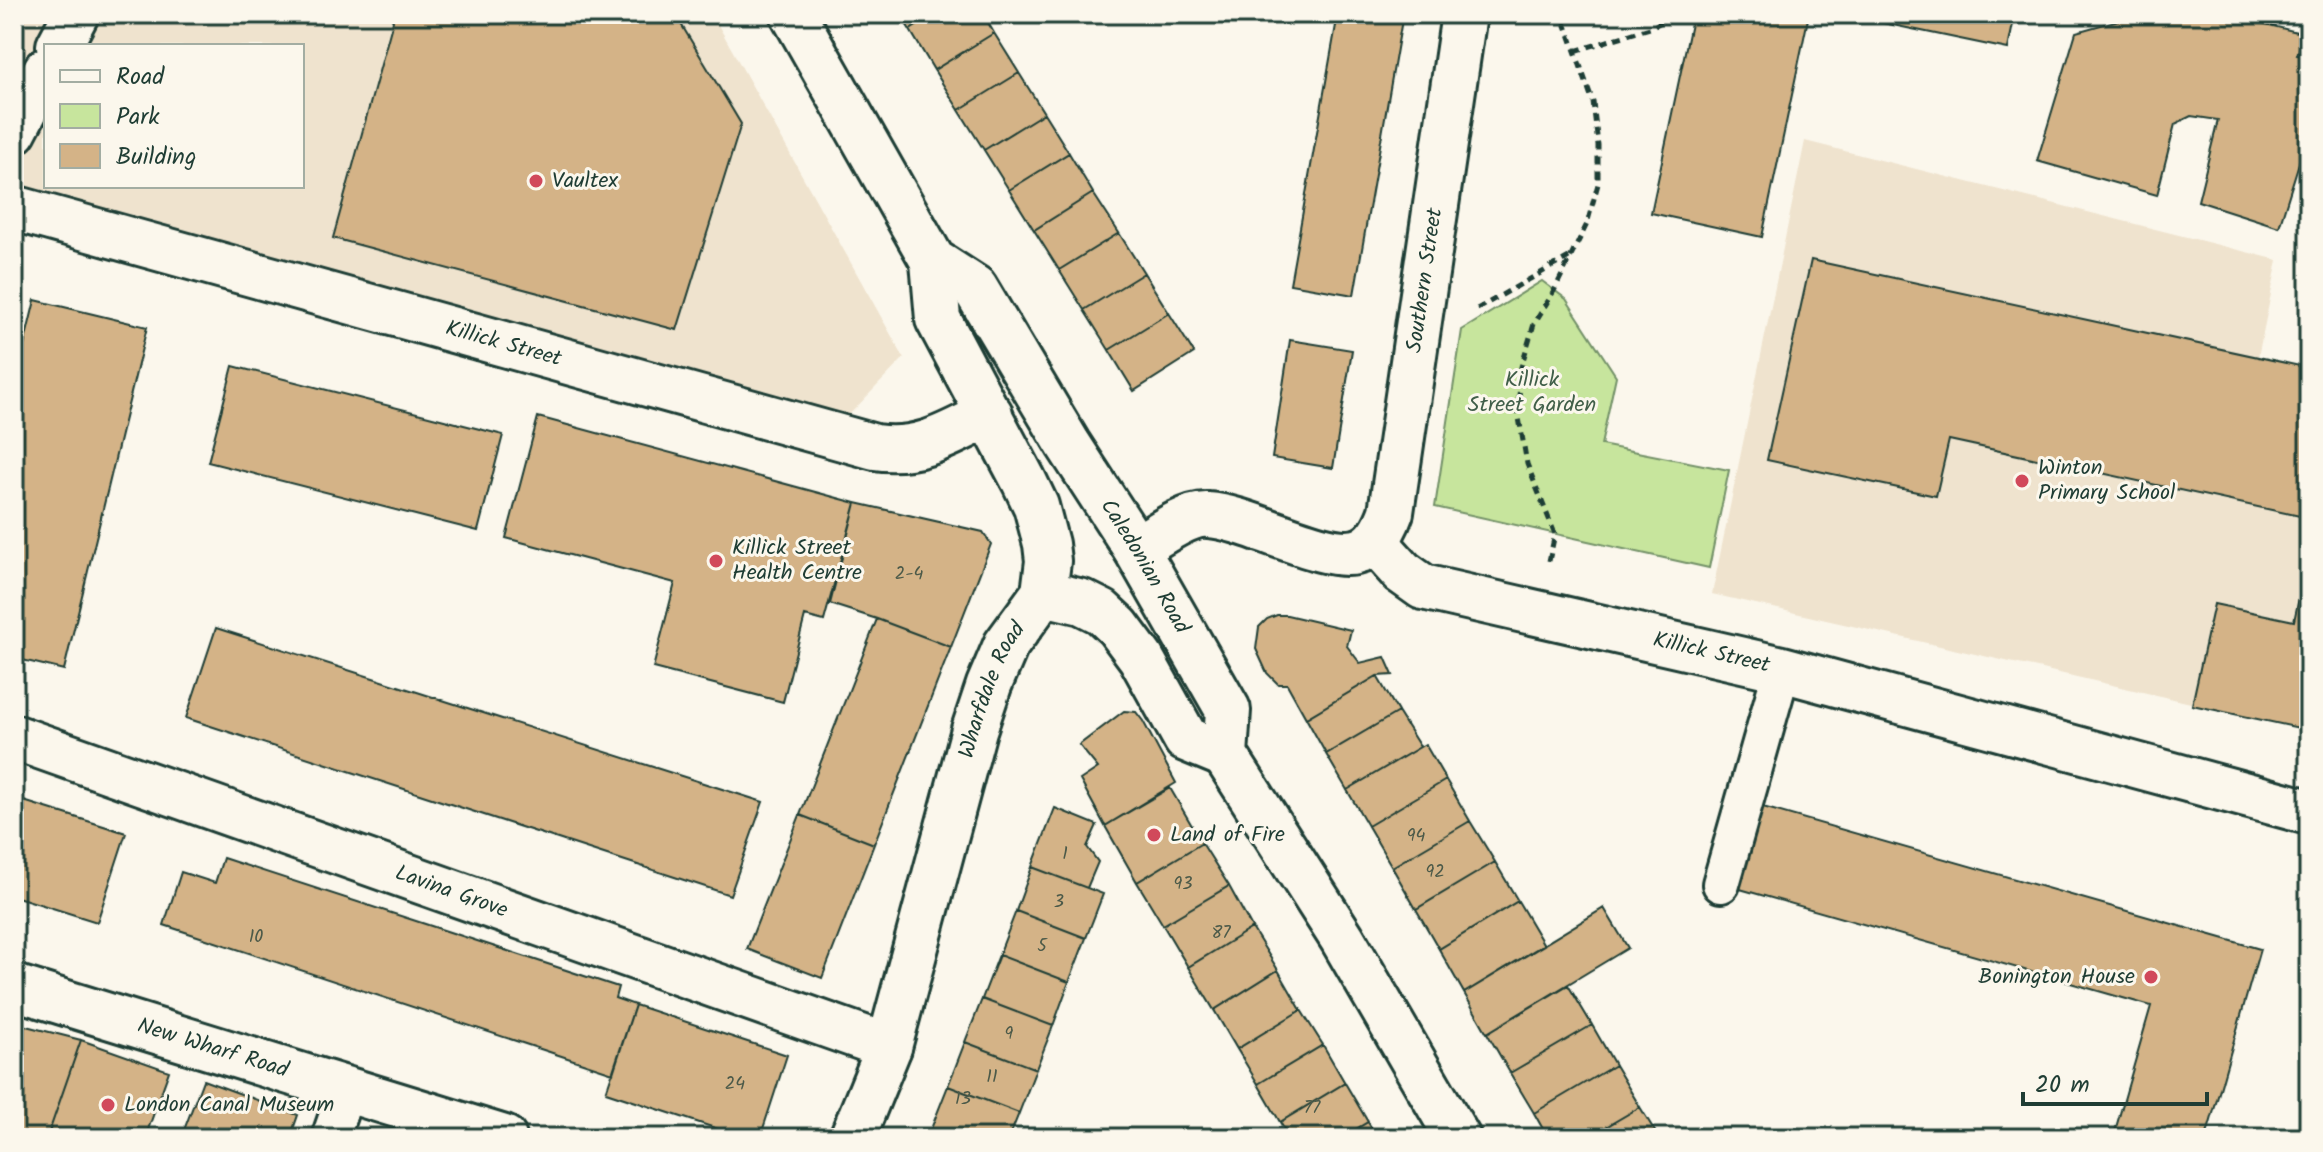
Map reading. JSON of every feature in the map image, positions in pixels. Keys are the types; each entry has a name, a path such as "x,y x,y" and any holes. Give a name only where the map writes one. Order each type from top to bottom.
{"street":[{"path":"60,44 76,14"},
{"name":"Caledonian Road","path":"793,14 933,261 975,288 1068,444 1136,549 1228,710 1225,755"},
{"name":"Southern Street","path":"1375,542 1387,526 1391,512 1464,14"},
{"path":"14,131 44,74"},
{"name":"Killick Street","path":"14,208 875,447 896,451 918,448 990,414"},
{"path":"933,261 938,319 1036,506 1048,561 1044,593 1082,602 1102,612 1118,627 1141,658 1186,739 1225,755 1342,938 1458,1138"},
{"path":"1136,549 1180,523 1205,514 1340,554 1359,552 1375,542"},
{"name":"Killick Street","path":"1375,542 1402,572 1423,587 1782,669 2309,812"},
{"name":"Wharfdale Road","path":"852,1138 889,1047 984,700 1006,645 1044,593"},
{"name":"Lavina Grove","path":"14,737 889,1047"},
{"name":"New Wharf Road","path":"14,987 504,1138"}],"lane":[{"path":"1721,884 1782,669"},
{"path":"330,1138 347,1089"}],"path":[{"path":"1537,613 1555,534 1527,464 1518,412 1521,367 1534,324 1587,224 1598,184 1593,102 1562,14"},
{"path":"1575,51 1650,28 1676,14"},
{"path":"1420,317 1454,322 1570,256"}],"shaded area":[{"path":"14,14 712,14 904,358 846,418 14,188"},
{"name":"Winton Primary School","path":"1805,141 2278,260 2258,357 2309,368 2309,730 1712,594"}],"green space":[{"name":"Killick Street Garden","path":"1542,281 1566,299 1616,376 1601,445 1729,470 1709,568 1435,507 1462,330"}],"building":[{"name":"Vaultex","path":"389,14 675,14 741,124 677,330 333,238 393,21"},
{"path":"900,14 935,14 910,30"},
{"path":"935,14 983,14 994,33 934,70 910,30"},
{"path":"1338,14 1403,14 1354,295 1290,284"},
{"path":"1693,14 1809,14 1762,237 1651,213"},
{"path":"1840,14 2015,14 2008,49"},
{"path":"2140,14 2225,14 2305,34 2297,55 2309,57 2309,148 2304,147 2279,227 2198,201 2218,120 2191,116 2175,124 2157,195 2037,161 2076,32"},
{"path":"994,33 1019,73 959,110 934,70"},
{"path":"1019,73 1044,113 984,150 959,110"},
{"path":"1044,113 1069,153 1009,190 984,150"},
{"path":"1069,153 1093,193 1034,230 1009,190"},
{"path":"1093,193 1119,233 1059,270 1034,230"},
{"path":"1119,233 1144,273 1084,310 1059,270"},
{"path":"1811,260 2309,368 2309,518 1949,440 1936,496 1767,460"},
{"path":"1144,273 1169,313 1109,350 1084,310"},
{"path":"35,300 147,327 64,670 14,658 14,387"},
{"path":"1169,313 1194,353 1134,391 1109,350"},
{"path":"1290,340 1352,350 1333,468 1272,458"},
{"path":"233,366 503,435 478,531 208,462"},
{"name":"Killick Street Health Centre","path":"538,417 856,503 824,621 805,616 783,702 653,668 675,583 506,538"},
{"path":"856,503 983,532 991,544 951,647 830,604"},
{"path":"2309,552 2309,730 2192,705 2214,604 2294,621"},
{"path":"1277,615 1351,630 1347,646 1360,663 1385,657 1393,675 1377,676 1306,718 1287,684 1278,684 1267,673 1256,649 1259,627"},
{"path":"877,619 951,647 874,844 800,815"},
{"path":"216,628 763,802 730,895 186,718"},
{"path":"1377,676 1398,712 1326,754 1306,718"},
{"path":"1124,711 1136,712 1143,721 1176,783 1105,826 1080,780 1098,768 1079,745"},
{"path":"1398,712 1420,747 1347,790 1326,754"},
{"path":"1425,744 1446,780 1368,826 1347,790"},
{"path":"1446,780 1470,821 1392,867 1368,826"},
{"name":"Land of Fire","path":"1170,788 1202,843 1137,882 1105,826"},
{"path":"14,798 126,833 97,922 14,896"},
{"name":"Bonington House","path":"1756,805 2260,949 2206,1138 2113,1138 2151,1006 1733,887"},
{"path":"1055,808 1097,825 1087,847 1098,862 1087,888 1032,867"},
{"path":"800,815 874,844 822,978 747,949"},
{"path":"1470,821 1495,862 1416,909 1392,867"},
{"path":"1202,843 1229,886 1163,925 1137,882"},
{"path":"223,858 618,987 615,998 635,1005 613,1073 164,925 181,872 215,883"},
{"path":"1495,862 1518,901 1439,949 1416,909"},
{"path":"1032,867 1103,894 1086,938 1016,911"},
{"path":"1229,886 1252,928 1188,967 1163,925"},
{"path":"1518,901 1544,945 1464,993 1439,949"},
{"path":"1604,908 1628,948 1487,1033 1464,993"},
{"path":"1016,911 1086,938 1069,982 999,955"},
{"path":"1252,928 1278,970 1214,1010 1188,967"},
{"path":"999,955 1069,982 1053,1026 982,999"},
{"path":"1278,970 1301,1010 1237,1049 1214,1010"},
{"path":"1568,985 1592,1025 1510,1073 1487,1033"},
{"path":"982,999 1053,1026 1036,1069 965,1042"},
{"path":"635,1005 787,1055 760,1138 745,1138 606,1092"},
{"path":"1301,1010 1323,1045 1258,1084 1237,1049"},
{"path":"14,1023 81,1040 47,1138 14,1138"},
{"path":"1592,1025 1615,1065 1534,1113 1510,1073"},
{"name":"London Canal Museum","path":"81,1040 169,1071 145,1138 47,1138"},
{"path":"965,1042 1036,1069 1019,1113 948,1086"},
{"path":"1323,1045 1345,1083 1280,1122 1258,1084"},
{"path":"1615,1065 1640,1107 1587,1138 1548,1138 1534,1113"},
{"path":"203,1080 298,1115 290,1138 181,1138"},
{"path":"1345,1083 1368,1122 1341,1138 1289,1138 1280,1122"},
{"path":"948,1086 1019,1113 1009,1138 954,1138 931,1129"},
{"path":"1640,1107 1659,1138 1587,1138"},
{"path":"1368,1122 1377,1138 1341,1138"},
{"path":"931,1129 954,1138 927,1138"}],"place":[{"name":"Vaultex","path":"536,181"},
{"name":"Winton Primary School","path":"2022,481"},
{"name":"Killick Street Health Centre","path":"716,561"},
{"name":"Land of Fire","path":"1154,835"},
{"name":"Bonington House","path":"2151,977"},
{"name":"London Canal Museum","path":"108,1105"}]}
